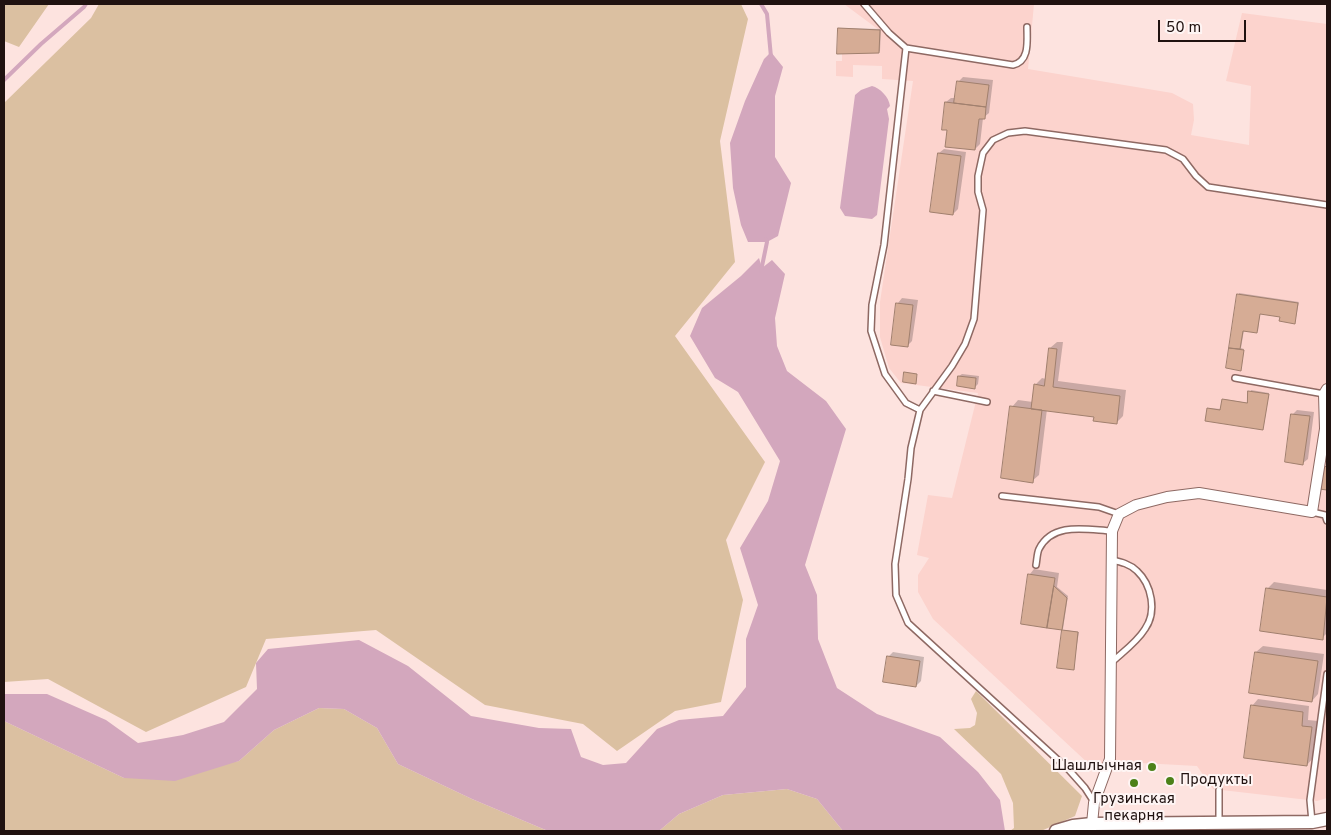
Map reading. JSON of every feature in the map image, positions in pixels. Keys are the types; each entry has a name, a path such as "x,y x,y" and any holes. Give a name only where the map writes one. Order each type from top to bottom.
{"street":[{"path":"1092,824 1094,803 1110,759 1112,531 1118,514 1136,505 1167,497 1199,493 1312,512 1325,429 1326,392"},
{"path":"1056,831 1073,826 1092,824 1312,822 1327,819"}],"lane":[{"path":"864,4 889,33 906,48 1013,65 1020,64 1024,59 1028,44 1027,27"},
{"path":"906,48 884,245 872,304 871,331 885,374 906,403 920,410"},
{"path":"1094,803 1085,788 1070,770 908,622 896,595 895,564 911,448 920,410 952,366 965,344 974,319 983,210 978,192 978,176 983,153 993,140 1008,133 1025,131 1166,150 1183,159 1196,176 1208,187 1327,205"},
{"path":"1235,378 1326,392"},
{"path":"933,392 987,402"},
{"path":"1002,496 1099,507 1118,514"},
{"path":"1312,512 1325,515 1327,521"},
{"path":"1036,564 1039,549 1046,540 1058,532 1069,528 1112,531"},
{"path":"1112,560 1124,562 1137,571 1145,583 1151,599 1152,615 1146,629 1112,662"},
{"path":"1312,822 1310,800 1327,674"},
{"path":"1219,790 1219,822"}],"shaded area":[{"path":"4,4 49,4 19,47 4,41"},
{"path":"99,4 741,4 748,19 720,141 735,262 675,336 765,462 726,540 743,600 721,702 675,711 617,751 583,724 485,705 376,630 266,639 246,687 146,732 48,679 4,682 4,103 91,18"},
{"path":"844,4 1034,4 1028,69 1172,93 1193,104 1194,120 1191,135 1249,145 1251,86 1226,81 1242,13 1327,24 1327,798 1317,801 1213,789 1197,766 1123,762 1090,765 933,619 918,592 918,575 929,558 917,555 928,495 952,498 978,393 901,383 889,368 880,337 880,302 913,81 882,79 882,66 853,65 853,77 836,76 836,61 842,61 842,54 837,54 838,28 879,30"},
{"path":"771,52 783,67 775,96 775,157 791,183 778,236 767,242 748,242 741,225 733,188 730,143 745,101 764,59"},
{"path":"872,86 884,93 890,106 887,109 889,119 877,215 872,219 845,216 840,208 855,95 861,90"},
{"path":"759,258 762,268 772,260 785,274 775,318 777,346 787,371 826,401 846,429 805,565 817,595 818,639 837,688 877,714 940,737 978,772 1000,800 1005,831 843,831 817,799 787,789 723,795 679,814 659,831 548,831 472,799 398,764 377,728 344,709 319,708 274,730 239,761 175,781 124,778 4,721 4,694 47,694 106,720 138,743 183,735 224,722 257,689 256,663 268,649 359,640 408,666 471,716 539,728 571,729 581,757 603,765 626,763 657,729 679,720 723,716 746,687 746,639 758,605 740,548 768,501 780,461 738,392 715,378 690,336 702,308 741,276"},
{"path":"976,691 1082,796 1075,816 1041,831 1010,831 1014,828 1013,803 1001,774 954,729 970,728 975,725 977,713 971,699"},
{"path":"319,708 344,709 377,728 398,764 472,799 548,831 4,831 4,721 124,778 239,761 274,730"},
{"path":"787,789 817,799 843,831 659,831 679,814 723,795"}],"building":[{"path":"838,28 880,30 879,53 837,54"},
{"path":"957,81 989,85 986,107 954,103"},
{"path":"945,102 986,107 985,119 979,119 975,150 945,147 947,130 942,130"},
{"path":"938,153 961,156 953,215 930,212"},
{"path":"1237,294 1298,303 1295,324 1279,321 1280,317 1260,314 1257,333 1243,331 1240,349 1229,348"},
{"path":"896,303 913,305 908,347 891,345"},
{"path":"1049,348 1057,349 1053,387 1120,396 1117,424 1093,421 1094,417 1031,409 1034,384 1044,386"},
{"path":"1229,348 1244,350 1241,371 1226,368"},
{"path":"904,372 917,374 916,384 903,382"},
{"path":"958,376 976,378 975,389 957,386"},
{"path":"1248,391 1269,394 1263,430 1205,421 1207,408 1220,410 1222,399 1247,403"},
{"path":"1010,406 1042,410 1033,483 1001,478"},
{"path":"1291,414 1310,416 1303,465 1285,462"},
{"path":"1324,466 1327,467 1327,490 1319,489"},
{"path":"1028,574 1055,578 1047,628 1021,624"},
{"path":"1054,586 1067,598 1062,630 1047,628"},
{"path":"1266,588 1327,597 1323,640 1260,631"},
{"path":"1062,630 1078,632 1074,670 1057,668"},
{"path":"1255,652 1318,661 1312,702 1249,693"},
{"path":"887,656 920,661 916,687 883,682"},
{"path":"1251,705 1303,712 1302,726 1312,727 1307,766 1244,758"}],"waterway":[{"path":"4,80 86,4"},
{"path":"761,4 767,14 771,57"},
{"path":"761,271 766,239"}],"place":[{"name":"Шашлычная","path":"1152,767"},
{"name":"Продукты","path":"1170,781"},
{"name":"Грузинская пекарня","path":"1134,783"}]}
